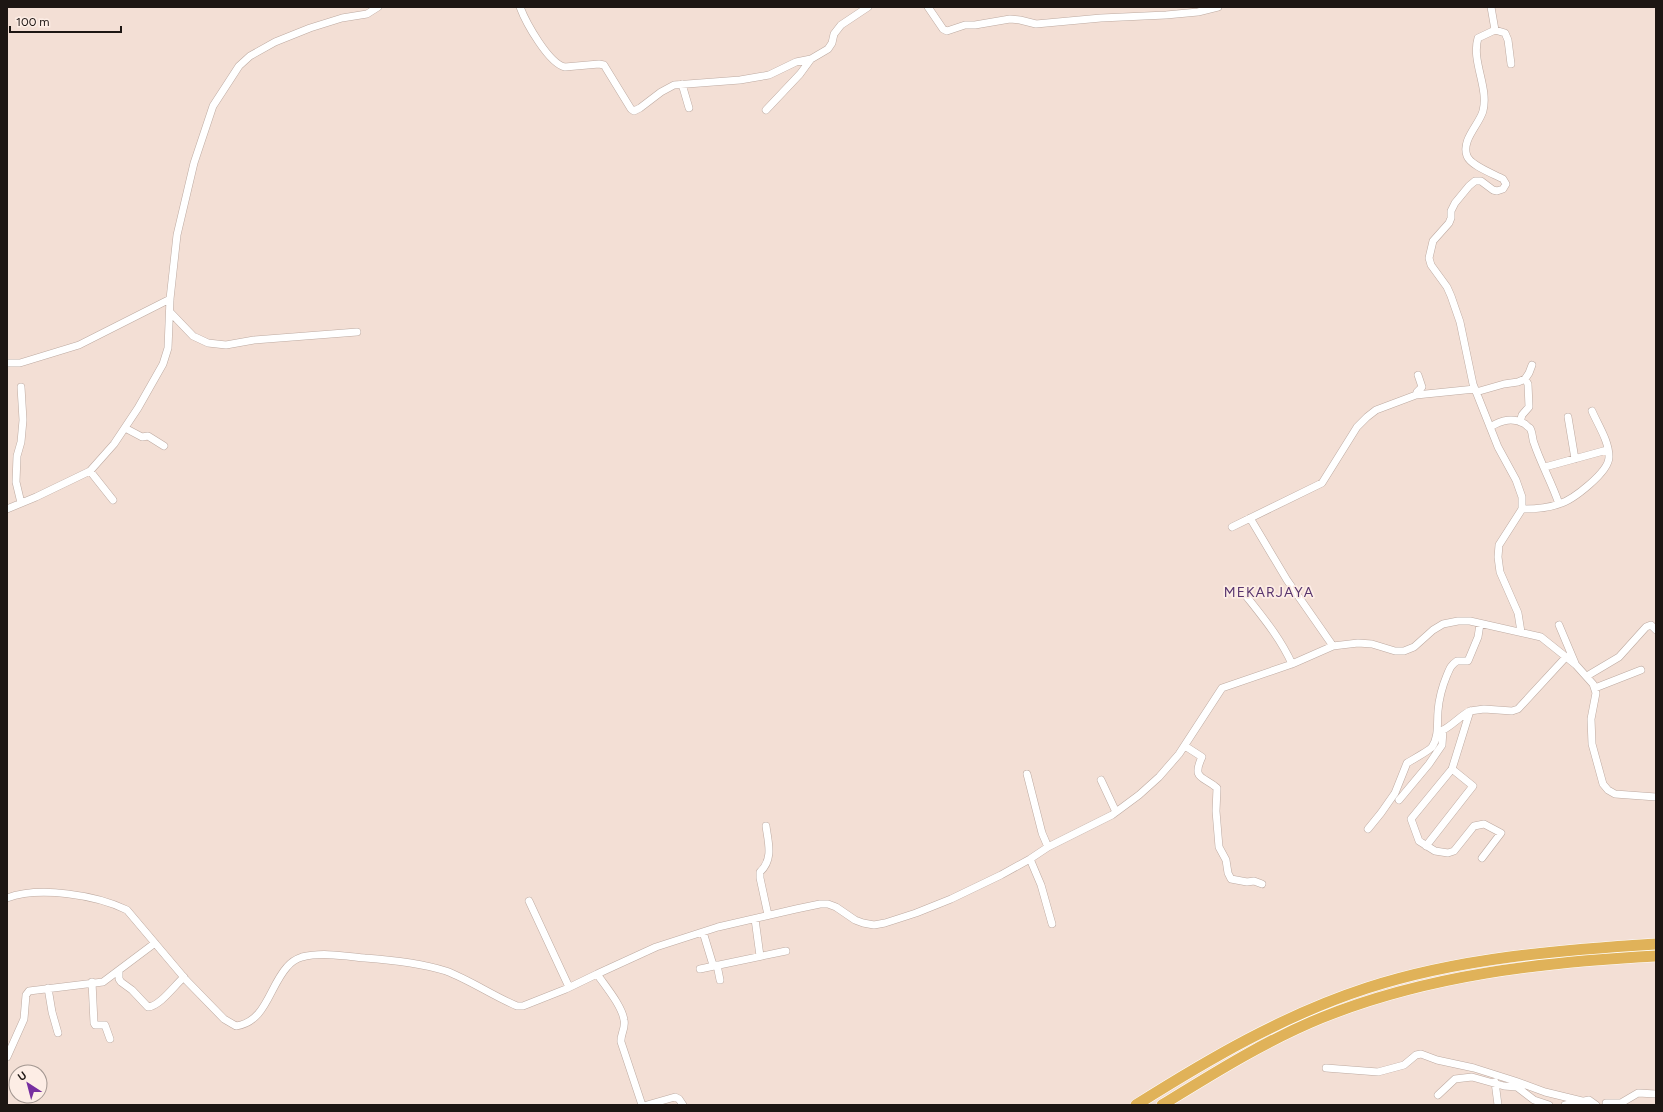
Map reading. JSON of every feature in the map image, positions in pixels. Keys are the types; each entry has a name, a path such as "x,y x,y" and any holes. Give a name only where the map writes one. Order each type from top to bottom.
{"highway":[{"path":"1136,1105 1206,1061 1255,1035 1314,1008 1367,988 1429,971 1480,962 1551,952 1656,944"},
{"path":"1162,1105 1261,1046 1322,1018 1373,1000 1434,982 1483,974 1555,964 1656,956"}],"street":[{"path":"7,508 36,498 90,471 114,444 125,428 167,356 170,299 177,235 194,163 213,106 240,66 250,56 275,42 310,28 342,18 367,14 378,7"},
{"path":"520,7 538,40 555,63 565,67 600,64 604,65 631,109 634,110 640,108 661,92 674,85 740,80 769,75 796,62 811,59 828,49 832,43 834,34 841,25 868,7"},
{"path":"928,7 940,27 947,31 965,25 975,25 1010,19 1036,24 1101,18 1166,15 1198,12 1218,7"},
{"path":"1491,7 1495,30"},
{"path":"1511,64 1506,33 1495,30 1478,38 1476,46 1484,100 1483,112 1466,147 1467,154 1470,162 1503,179 1506,184 1504,189 1497,191 1493,190 1481,181 1475,181 1469,186 1455,203 1451,211 1449,223 1433,241 1429,258 1431,265 1447,287 1451,296 1460,322 1475,390 1498,447 1516,480 1522,497 1522,508 1499,545 1498,558 1500,572 1518,613 1521,632"},
{"path":"766,110 800,74 811,59"},
{"path":"682,84 689,108"},
{"path":"7,363 20,363 79,345 170,299"},
{"path":"170,312 193,336 208,343 226,345 254,340 357,332"},
{"path":"1232,527 1322,483 1357,426 1376,410 1416,395 1475,390 1518,382 1525,379 1532,365"},
{"path":"1416,395 1416,392 1422,387 1418,375"},
{"path":"1520,422 1522,415 1529,406 1528,384 1525,379"},
{"path":"21,387 23,420 21,442 17,456 16,482 21,503"},
{"path":"1522,508 1530,509 1559,504 1584,489 1606,466 1609,457 1606,442 1592,411"},
{"path":"1568,417 1575,459"},
{"path":"1490,427 1503,420 1520,422 1530,428 1533,442 1545,467 1559,504"},
{"path":"125,428 142,437 148,436 164,446"},
{"path":"1545,467 1607,450"},
{"path":"90,471 113,500"},
{"path":"1250,518 1287,580 1333,646"},
{"path":"1243,592 1271,628 1287,652 1292,664"},
{"path":"7,898 44,893 76,895 115,905 127,910 184,977 224,1019 236,1026 249,1022 258,1016 285,969 293,961 301,957 321,955 408,962 447,972 516,1006 523,1006 569,987 656,947 768,914 820,904 828,904 863,923 874,924 885,923 950,899 1001,875 1048,847 1116,812 1139,795 1159,777 1185,746 1222,688 1292,664 1333,646 1358,643 1372,644 1395,651 1404,651 1414,647 1433,630 1443,624 1458,621 1542,637 1576,665 1587,676 1595,688 1590,731 1598,767 1605,787 1610,792 1615,794 1656,797"},
{"path":"1368,829 1395,793 1407,763 1417,758 1424,751 1430,750 1433,746 1436,736 1440,694 1449,668 1457,661 1468,661 1478,636 1480,624"},
{"path":"1587,676 1619,657 1646,627 1651,625 1656,630"},
{"path":"1559,626 1576,665"},
{"path":"1398,800 1429,764 1442,745 1443,730 1453,725 1470,711 1484,709 1512,711 1518,709 1566,657"},
{"path":"1595,688 1641,670"},
{"path":"1470,711 1452,769 1411,819 1420,842 1435,851 1448,854 1454,851 1474,826 1484,824 1502,832 1482,858"},
{"path":"1185,746 1202,757 1198,765 1199,775 1203,780 1217,788 1216,811 1219,847 1226,860 1228,873 1231,879 1247,882 1254,881 1262,884"},
{"path":"1426,846 1473,786 1452,769"},
{"path":"1028,774 1040,827 1048,847"},
{"path":"1101,780 1116,812"},
{"path":"766,826 769,859 766,866 760,872 760,878 768,914"},
{"path":"1030,859 1041,885 1052,924"},
{"path":"529,901 569,987"},
{"path":"754,919 760,956"},
{"path":"703,932 720,980"},
{"path":"7,1057 24,1019 27,992 32,990 92,982 103,982 119,971 133,958 155,943"},
{"path":"700,968 786,952"},
{"path":"119,971 119,979 148,1007 153,1007 165,998 167,993 184,977"},
{"path":"597,974 622,1013 625,1022 621,1038 642,1105"},
{"path":"92,982 94,1023 95,1025 105,1025 110,1039"},
{"path":"48,988 52,1012 58,1033"},
{"path":"1326,1068 1378,1072 1404,1065 1416,1055 1421,1054 1437,1060 1474,1068 1515,1080 1545,1092 1582,1101"},
{"path":"1438,1095 1447,1085 1459,1078 1472,1076 1504,1086 1517,1087 1534,1100 1549,1105"},
{"path":"1495,1082 1498,1105"},
{"path":"1606,1103 1621,1103 1638,1093 1656,1094"},
{"path":"647,1105 675,1097 679,1099 683,1105"},
{"path":"1565,1105 1589,1100 1596,1105"}],"district":[{"name":"MEKARJAYA","path":"1269,592"}]}
